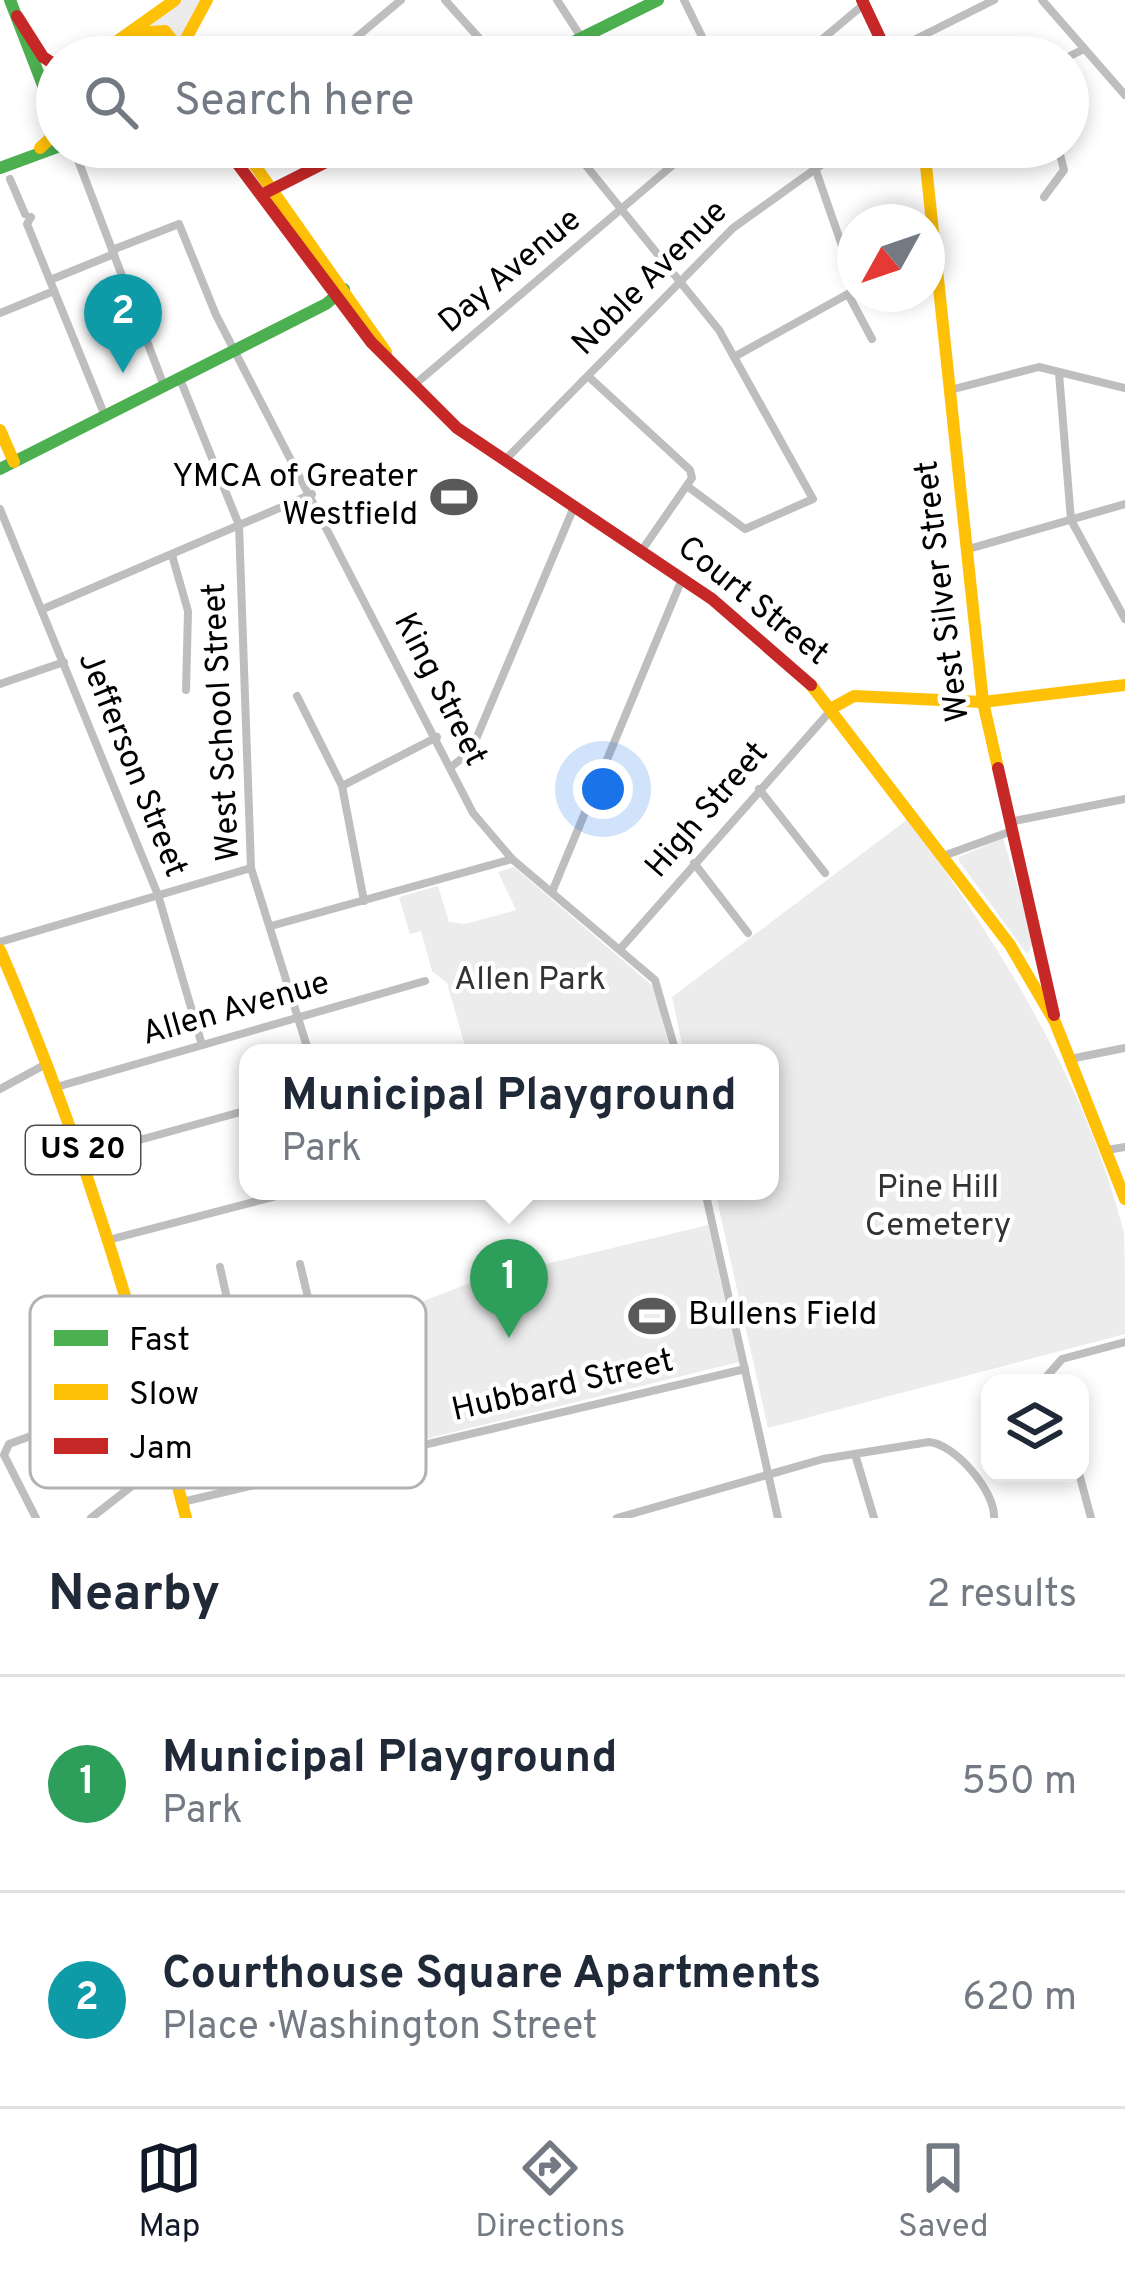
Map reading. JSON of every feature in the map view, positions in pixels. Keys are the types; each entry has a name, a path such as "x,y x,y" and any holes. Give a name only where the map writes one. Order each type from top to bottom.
{"main road":[{"path":"10,0 36,57"},
{"path":"128,35 175,0"},
{"path":"189,36 207,0"},
{"path":"586,36 658,0"},
{"path":"863,2 879,36"},
{"path":"17,16 36,45"},
{"path":"128,35 160,30 165,36"},
{"path":"5,173 35,152"},
{"name":"Court Street","path":"245,168 267,192"},
{"name":"Court Street","path":"254,168 386,353 457,428 682,578 762,638 834,707 946,855 1055,1022"},
{"path":"267,192 314,168"},
{"name":"West Silver Street","path":"926,168 983,701 1055,1022"},
{"path":"0,469 340,293"},
{"path":"0,430 14,462"},
{"path":"834,707 854,696 983,701 1125,685"},
{"path":"1022,966 1040,945"},
{"name":"US 20","path":"0,946 85,1155 128,1296"},
{"path":"1055,1022 1125,1199"},
{"name":"US 20","path":"179,1488 186,1518"}],"street":[{"path":"358,36 400,0"},
{"path":"446,0 478,36"},
{"path":"557,0 581,36"},
{"path":"684,0 702,36"},
{"path":"925,36 994,0"},
{"path":"1042,0 1073,36"},
{"path":"825,36 863,2"},
{"path":"1089,55 1125,95"},
{"path":"81,168 164,386"},
{"path":"589,168 734,357 813,499 772,520 739,527 687,486"},
{"name":"Day Avenue","path":"413,386 669,168"},
{"path":"815,168 837,231"},
{"name":"Noble Avenue","path":"504,461 733,228 815,168"},
{"path":"1044,197 1063,168"},
{"path":"5,173 28,216 26,222 105,416"},
{"name":"King Street","path":"113,252 179,224 235,350 473,813 512,859 655,980 674,1044"},
{"path":"50,280 113,252"},
{"path":"0,313 54,292"},
{"path":"734,357 848,294 872,340"},
{"path":"949,391 1039,367 1125,388"},
{"path":"1059,373 1071,520 1125,619"},
{"path":"588,376 691,470 687,486 642,550"},
{"name":"West School Street","path":"180,378 239,525 251,868 306,1044"},
{"path":"42,609 312,494"},
{"path":"964,550 1125,504"},
{"path":"451,767 471,751 575,505"},
{"name":"Jefferson Street","path":"0,509 158,896 202,1045"},
{"path":"172,555 188,610 186,691"},
{"path":"552,892 682,578"},
{"path":"0,684 64,662"},
{"path":"297,696 342,786 364,901"},
{"name":"High Street","path":"620,948 834,707"},
{"path":"342,786 436,736"},
{"path":"759,789 825,873"},
{"path":"946,855 1008,827 1125,799"},
{"path":"270,927 512,859"},
{"path":"694,863 748,933"},
{"path":"0,946 251,868"},
{"name":"Allen Avenue","path":"59,1086 425,981"},
{"path":"1070,1058 1125,1048"},
{"path":"0,1089 50,1062"},
{"path":"85,1155 239,1112"},
{"path":"1107,1150 1125,1147"},
{"path":"112,1239 262,1200"},
{"path":"707,1200 778,1518"},
{"path":"300,1264 308,1296"},
{"path":"220,1267 227,1296"},
{"path":"1049,1374 1062,1359 1125,1342"},
{"name":"Hubbard Street","path":"426,1444 745,1369"},
{"path":"30,1436 9,1444 4,1455 36,1518"},
{"path":"617,1518 855,1454 939,1443 983,1487 994,1507 994,1518"},
{"path":"855,1454 874,1518"},
{"path":"1081,1482 1091,1518"},
{"path":"91,1518 130,1488"},
{"name":"Hubbard Street","path":"182,1502 241,1488"}],"green space":[{"path":"174,0 207,0 187,36 124,36"},
{"name":"Pine Hill Cemetery","path":"908,819 1006,965 1087,1123 1124,1233 1125,1334 768,1428 717,1200 779,1200 779,1044 682,1044 672,997"},
{"path":"1003,838 1034,942 1027,954 959,861"},
{"name":"Allen Park","path":"514,867 655,988 668,1044 464,1044 447,983 432,971 421,931 410,934 399,897 438,886 449,922 465,924 516,910 498,872"},
{"path":"708,1225 739,1362 426,1439 426,1300 475,1281"}],"traffic: fast":[{"path":"10,0 36,67"},
{"path":"585,36 658,0"},
{"path":"0,168 36,155"},
{"path":"0,469 326,304 344,289"}],"traffic: slow":[{"path":"124,36 175,0"},
{"path":"187,36 207,0"},
{"path":"136,33 165,31 169,36"},
{"path":"257,168 386,352"},
{"path":"926,168 983,702 998,768"},
{"path":"0,430 14,462"},
{"path":"811,685 1010,945 1055,1022 1125,1199"},
{"path":"834,707 854,696 983,702 1125,685"},
{"path":"0,950 56,1089 125,1296"},
{"path":"178,1488 186,1518"}],"traffic: jam":[{"path":"862,0 879,36"},
{"path":"17,16 36,46"},
{"path":"241,168 371,342 457,428 712,599 811,685"},
{"path":"267,192 314,168"},
{"path":"998,768 1054,1015"}],"place":[{"name":"Courthouse Square Apartments","path":"123,373"},
{"name":"YMCA of Greater Westfield","path":"454,497"},
{"name":"Bullens Field","path":"652,1316"},
{"name":"Municipal Playground","path":"509,1338"}]}
